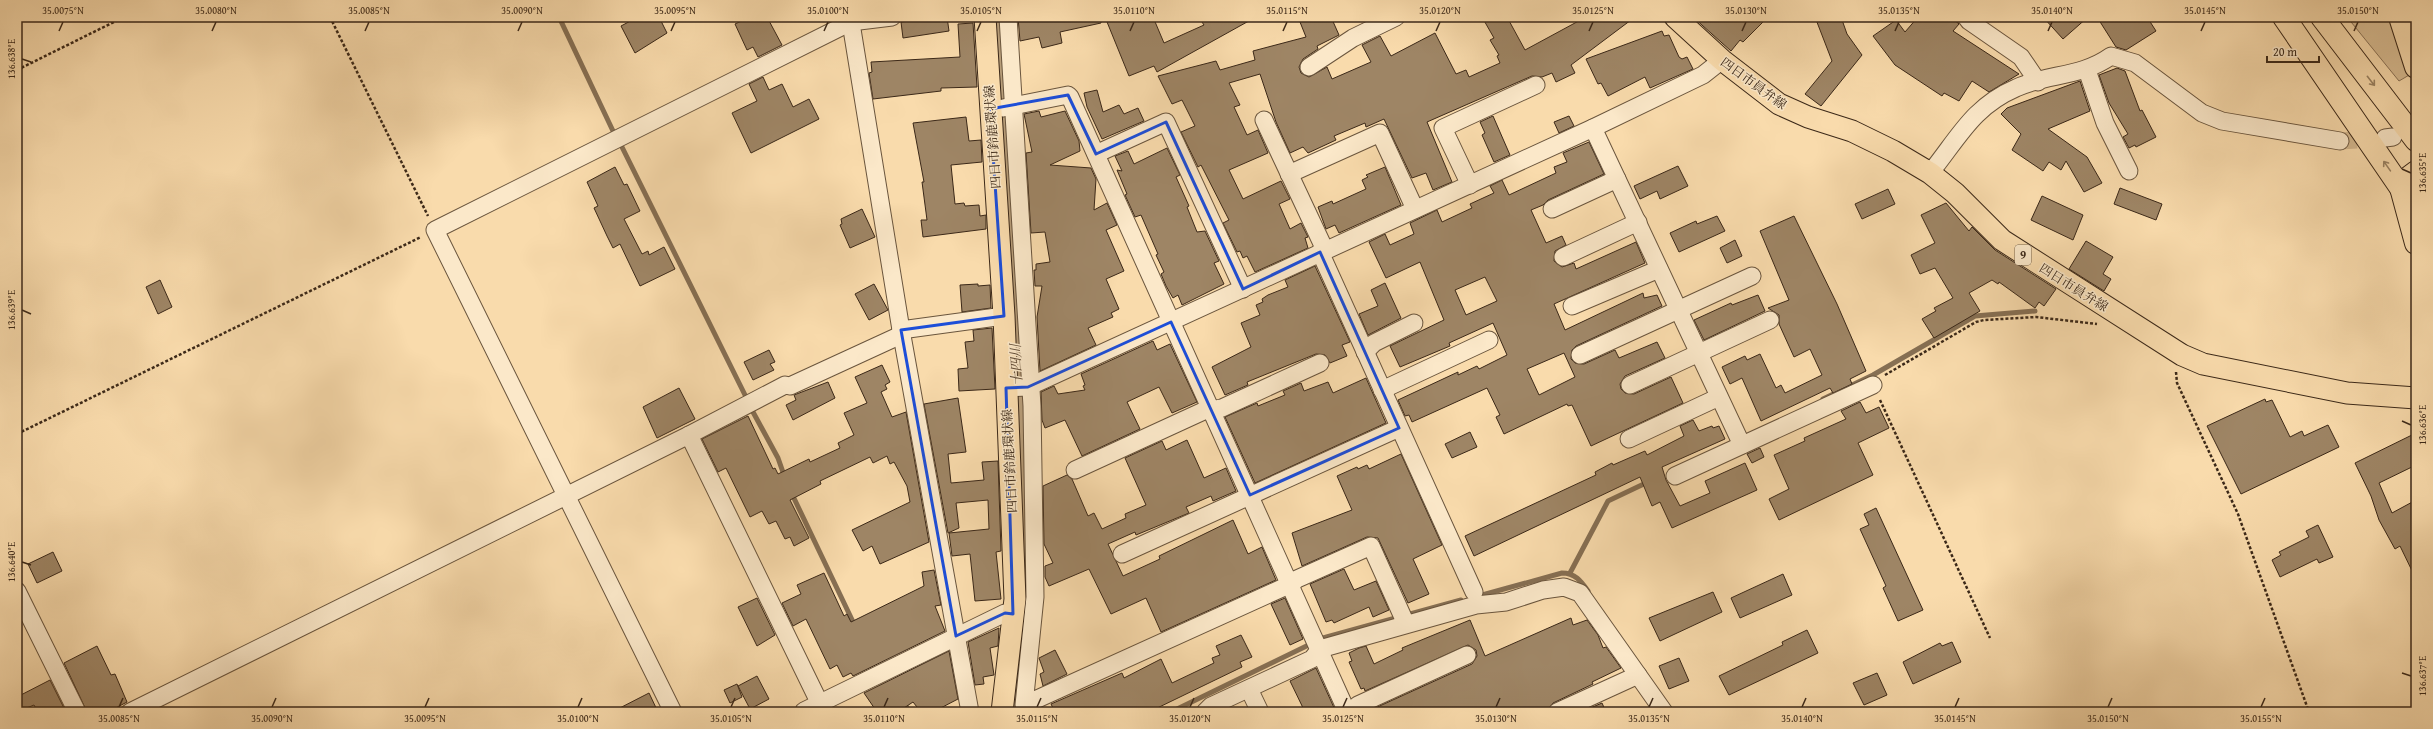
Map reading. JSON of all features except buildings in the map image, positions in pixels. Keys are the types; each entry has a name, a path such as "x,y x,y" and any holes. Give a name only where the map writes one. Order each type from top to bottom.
{"highway":[{"path":"2284,17 2408,178 2416,210"},
{"path":"2322,17 2416,140"},
{"path":"2400,17 2416,67"},
{"path":"2408,178 2416,243"}],"main road":[{"name":"四日市鈴鹿環状線","path":"985,17 992,109 1008,388 1015,599 1002,712"},
{"name":"四日市員弁線","path":"1675,17 1722,60 1779,104 1808,117 1852,131 1893,151 1930,173 1955,193 2002,240 2182,355 2203,364 2347,393 2416,398"}],"street":[{"path":"673,712 435,230 851,19 892,17"},
{"path":"1008,17 1030,386 1035,597 1023,699 1024,705 1291,584 1297,579 1371,546 1404,619"},
{"path":"1309,67 1353,38 1396,17"},
{"path":"1966,17 1969,21 2021,57 2038,82"},
{"path":"851,19 902,332 970,712"},
{"path":"1930,173 1963,128 1998,98 2016,87 2086,70 2111,56 2135,63 2202,113 2222,121 2340,141"},
{"path":"1008,388 1030,386 1173,322 1322,251 1593,128 1703,75 1722,60"},
{"path":"2086,70 2105,123 2129,171"},
{"path":"1470,185 1443,128 1536,85"},
{"path":"992,109 1013,107 1068,95 1173,322 1174,330 1318,643 1348,712 1358,705 1467,655"},
{"path":"1264,120 1289,174 1365,352 1474,592"},
{"path":"1096,154 1166,122 1243,289"},
{"path":"1593,128 1739,440"},
{"path":"1289,174 1380,132 1415,209"},
{"path":"1552,209 1617,179"},
{"path":"1563,257 1638,222"},
{"path":"1572,306 1659,269"},
{"path":"1580,355 1752,276"},
{"path":"130,712 566,497 690,435 785,385 790,386 829,370 902,332 1004,316"},
{"path":"1630,385 1770,320"},
{"path":"1365,352 1374,343 1414,323"},
{"path":"1382,390 1489,340"},
{"path":"1075,470 1210,409 1222,408 1320,363"},
{"path":"1675,476 1739,440 1872,385"},
{"path":"1629,439 1719,397"},
{"path":"1122,554 1399,428"},
{"path":"690,435 820,704"},
{"path":"1318,643 1404,619 1476,605 1506,602 1543,590 1564,588 1580,593 1664,712"},
{"path":"17,591 77,712"},
{"path":"804,712 874,676 1005,613 1014,614"},
{"path":"1205,712 1211,706 1312,659 1318,643"},
{"path":"1557,712 1638,675"},
{"path":"1249,689 1260,712"}],"path":[{"path":"17,70 124,17"},
{"path":"17,434 435,230 330,17"},
{"path":"1990,638 1872,385 1980,321 2036,317 2103,325"},
{"path":"2182,355 2176,368 2176,383 2238,514 2309,712"}],"highlighted area":[{"path":"1068,95 1096,154 1166,122 1243,289 1320,252 1399,428 1250,495 1171,322 1028,387 1006,388 1013,614 1005,613 956,636 901,330 1004,316 990,109"}],"shaded area":[{"path":"2347,17 2416,17 2416,71 2399,81"}],"waterway":[{"path":"559,17 613,131"},
{"name":"十四川","path":"998,17 1024,533 1024,578 1021,645 1012,712"},
{"path":"621,145 747,399"},
{"path":"1823,399 1873,375 1975,316 2035,311"},
{"path":"753,412 778,458 785,478"},
{"path":"1570,573 1608,501 1648,482"},
{"path":"791,492 855,626"},
{"path":"1475,597 1562,573 1567,573 1574,576 1588,591"},
{"path":"1171,712 1323,638 1461,600"},
{"path":"903,702 910,712"}],"tunnel":[{"path":"2340,141 2377,139"}]}
